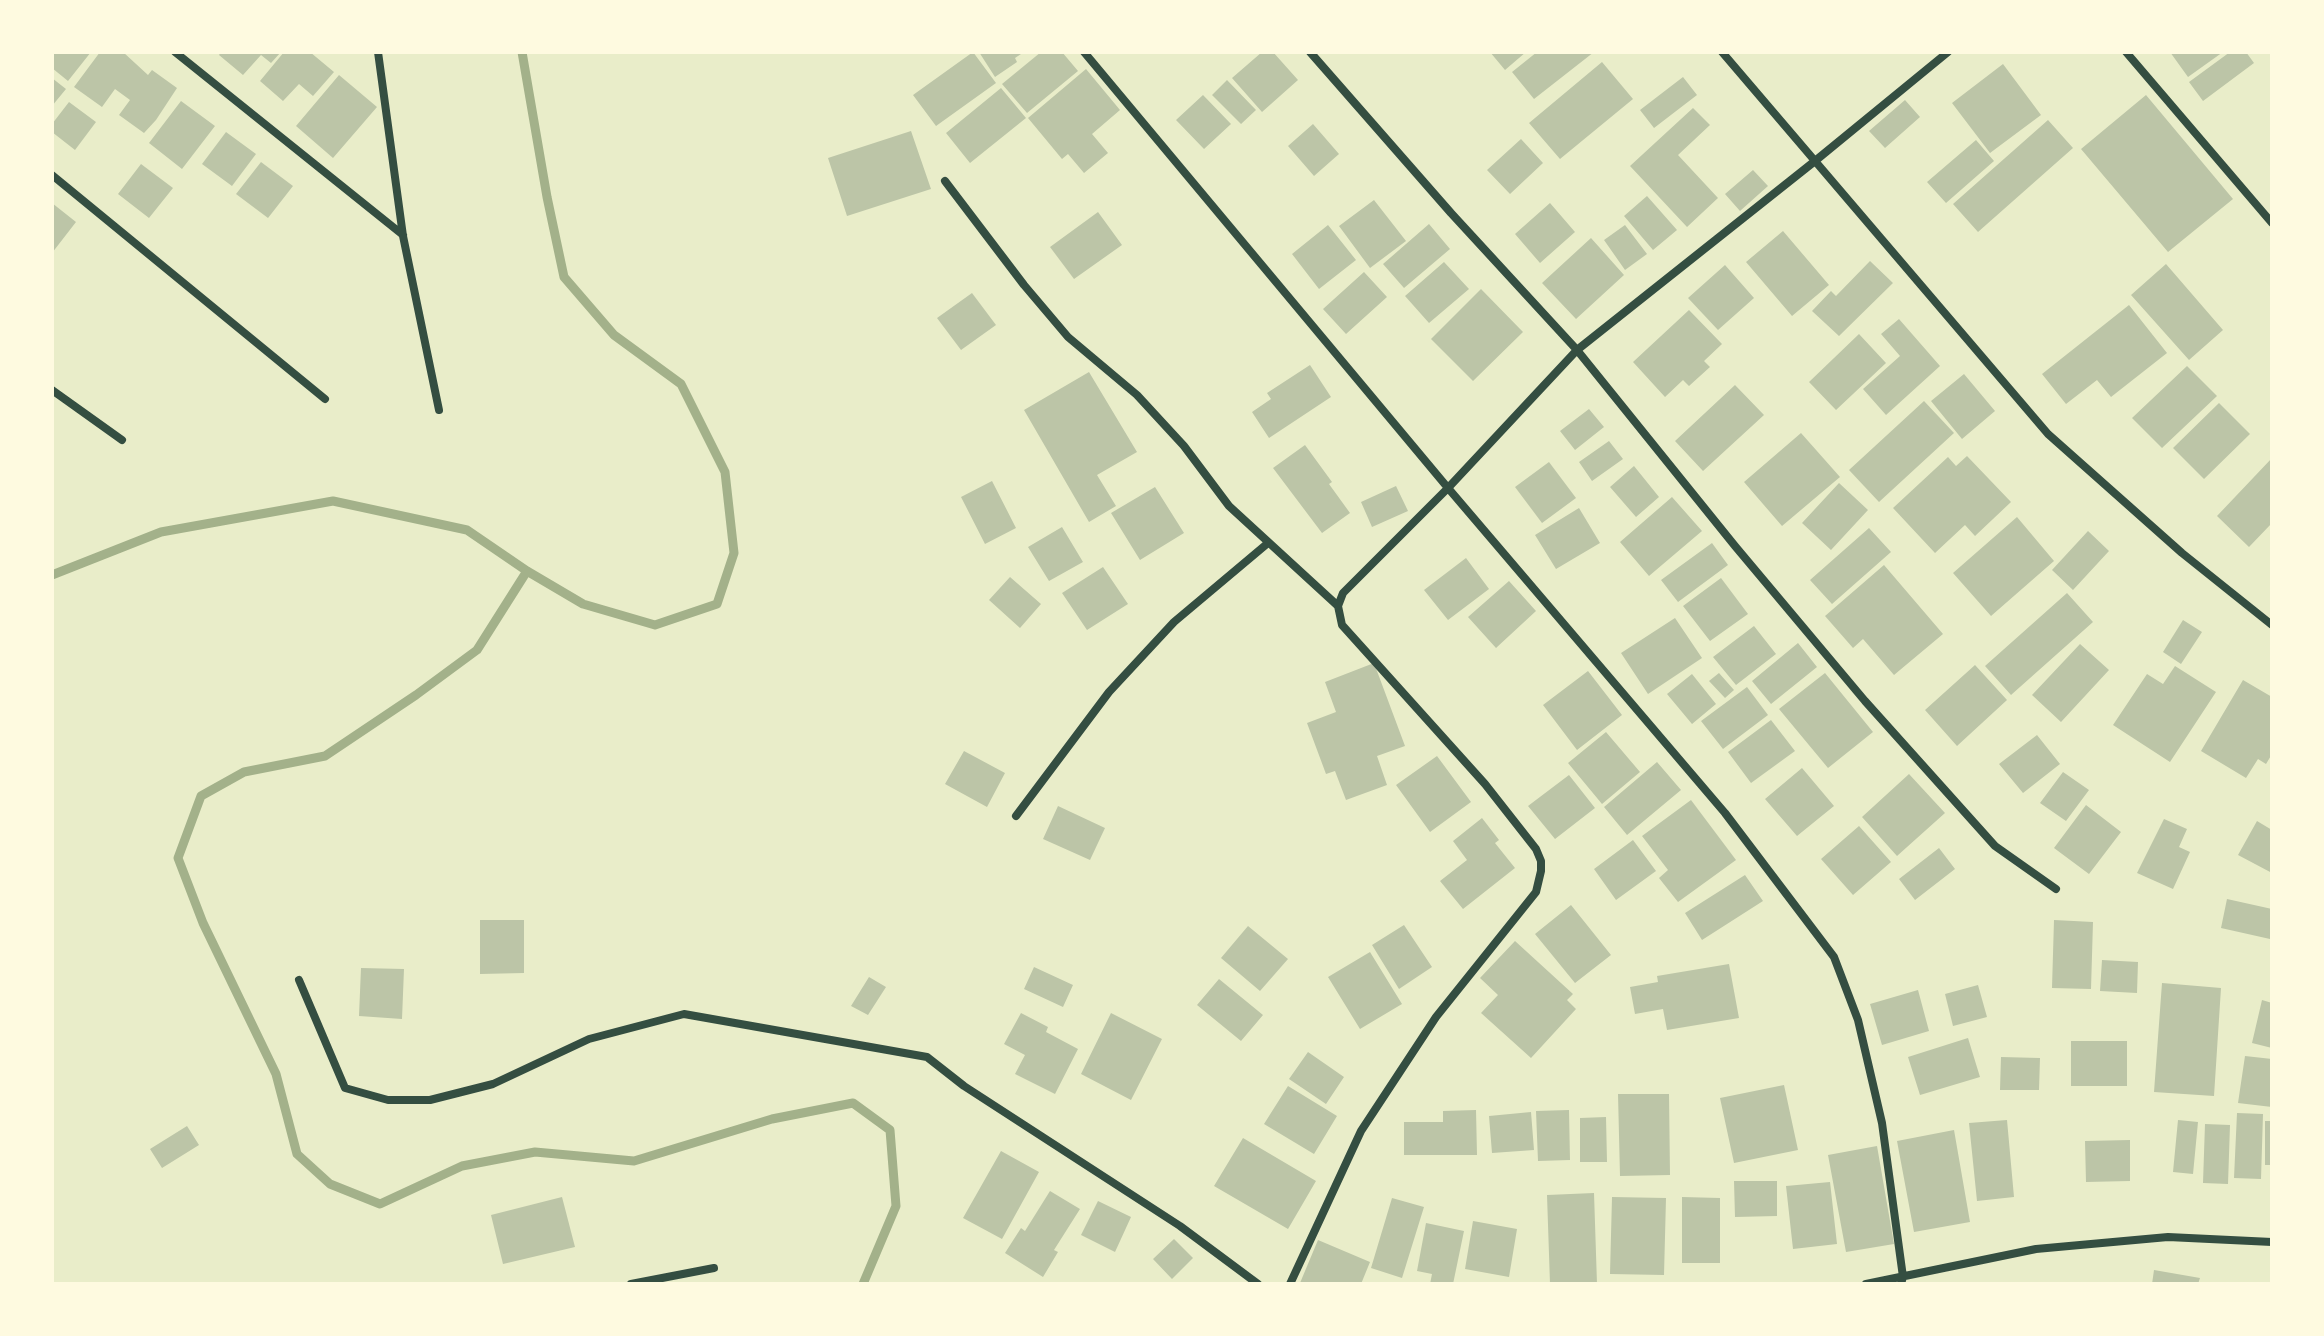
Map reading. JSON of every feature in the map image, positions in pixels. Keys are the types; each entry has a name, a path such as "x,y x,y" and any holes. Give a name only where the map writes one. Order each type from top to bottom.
{"street":[{"path":"175,52 403,236"},
{"path":"378,52 403,236 439,410"},
{"path":"1084,52 1448,488 1725,813 1834,957 1858,1020 1882,1123 1902,1280"},
{"path":"1310,52 1451,213 1577,350 1865,701 1995,846 2056,889"},
{"path":"1722,52 2048,434 2182,553 2272,625"},
{"path":"1290,1284 1361,1131 1436,1017 1536,892 1541,871 1536,849 1485,784 1342,625 1338,606 1343,593 1448,488 1577,350 1948,52"},
{"path":"2126,52 2272,223"},
{"path":"52,175 325,399"},
{"path":"945,181 1068,337 1137,395 1184,446 1229,506 1338,606"},
{"path":"52,390 122,440"},
{"path":"1016,816 1109,692 1174,622 1268,543"},
{"path":"299,980 345,1088 388,1100 430,1100 493,1084 589,1039 684,1014 927,1057 964,1086 1180,1226 1258,1284"},
{"path":"1866,1284 1902,1280 2036,1249 2168,1237 2272,1242"},
{"path":"631,1284 714,1268"}],"building":[{"path":"52,52 91,52 68,81 52,68"},
{"path":"100,52 123,52 148,75 152,70 177,88 144,133 119,115 130,100 115,89 102,107 74,87"},
{"path":"221,52 281,52 271,63 261,55 243,75 219,55"},
{"path":"284,52 310,52 334,72 313,96 299,84 283,101 260,81"},
{"path":"973,52 996,83 936,126 913,95"},
{"path":"979,52 1024,52 1015,58 1017,62 995,77"},
{"path":"1041,52 1062,52 1078,71 1027,113 1002,84"},
{"path":"1262,52 1273,52 1298,80 1262,112 1232,78"},
{"path":"1490,52 1526,52 1505,70"},
{"path":"1537,52 1594,52 1534,99 1512,72"},
{"path":"2170,52 2223,52 2188,77"},
{"path":"2230,52 2246,52 2254,63 2203,101 2189,82"},
{"path":"1602,62 1633,99 1560,159 1529,123"},
{"path":"2003,64 2041,115 1990,153 1952,103"},
{"path":"1086,69 1120,110 1092,134 1108,153 1084,173 1068,154 1062,159 1028,118"},
{"path":"339,75 377,107 333,158 296,126"},
{"path":"1683,77 1697,95 1654,128 1640,110"},
{"path":"52,78 66,89 52,106"},
{"path":"1227,80 1256,110 1241,124 1212,95"},
{"path":"1001,88 1026,118 970,163 946,133"},
{"path":"1203,95 1231,124 1204,149 1176,120"},
{"path":"2146,95 2233,199 2168,252 2081,149"},
{"path":"1905,100 1920,117 1885,148 1869,131"},
{"path":"181,101 215,126 182,169 149,143"},
{"path":"69,102 96,122 75,150 52,132 52,124"},
{"path":"1693,108 1710,125 1678,155 1718,198 1687,227 1630,166"},
{"path":"2048,120 2073,148 1978,232 1953,204"},
{"path":"1313,124 1339,154 1314,176 1288,146"},
{"path":"911,131 931,189 847,216 828,158"},
{"path":"226,132 256,154 232,186 202,164"},
{"path":"1521,139 1543,163 1510,194 1487,170"},
{"path":"1976,140 1994,161 1946,203 1927,182"},
{"path":"261,162 293,186 268,218 236,194"},
{"path":"141,164 173,188 149,218 118,194"},
{"path":"1753,170 1768,186 1740,211 1725,194"},
{"path":"1647,196 1677,230 1653,250 1624,216"},
{"path":"1374,200 1406,241 1370,268 1339,226"},
{"path":"52,203 76,222 52,253"},
{"path":"1550,203 1575,232 1540,263 1515,234"},
{"path":"1098,212 1122,245 1074,279 1050,247"},
{"path":"1429,224 1450,249 1404,288 1383,264"},
{"path":"1328,225 1356,260 1319,289 1292,254"},
{"path":"1625,225 1647,254 1625,270 1604,240"},
{"path":"1783,231 1829,285 1792,316 1746,262"},
{"path":"1591,238 1624,275 1576,319 1542,283"},
{"path":"1870,261 1893,283 1839,336 1812,311 1831,291 1836,296"},
{"path":"1444,262 1469,289 1429,323 1405,296"},
{"path":"2166,264 2223,330 2189,360 2131,295"},
{"path":"1725,265 1754,298 1718,330 1688,298"},
{"path":"1364,272 1387,297 1346,334 1323,309"},
{"path":"1481,289 1523,332 1473,381 1431,339"},
{"path":"972,293 996,325 961,350 937,318"},
{"path":"2129,305 2167,353 2111,397 2097,380 2066,404 2042,374"},
{"path":"1689,310 1722,344 1704,361 1710,367 1689,386 1683,380 1665,397 1633,362"},
{"path":"1899,319 1940,366 1886,415 1863,389 1900,356 1881,334"},
{"path":"1859,334 1886,363 1836,410 1809,382"},
{"path":"1310,365 1331,397 1269,438 1252,412 1271,399 1267,393"},
{"path":"2187,366 2217,396 2162,448 2132,418"},
{"path":"1089,372 1137,452 1097,475 1116,506 1089,522 1024,410"},
{"path":"1964,374 1995,411 1962,439 1931,401"},
{"path":"1735,385 1764,415 1703,471 1675,441"},
{"path":"1924,401 1954,433 1879,502 1849,470"},
{"path":"2219,403 2250,434 2204,479 2173,448"},
{"path":"1589,409 1604,427 1575,450 1560,431"},
{"path":"1801,433 1840,477 1782,526 1744,482"},
{"path":"1609,441 1623,459 1592,481 1579,462"},
{"path":"1305,445 1350,513 1322,533 1273,468"},
{"path":"1967,456 2011,502 1975,536 1965,525 1935,553 1893,508 1948,457 1956,466"},
{"path":"2272,458 2272,523 2249,547 2217,516"},
{"path":"1549,462 1576,498 1542,523 1515,487"},
{"path":"1634,466 1659,497 1636,517 1610,487"},
{"path":"992,481 1016,528 985,544 961,497"},
{"path":"1839,483 1868,510 1831,550 1802,523"},
{"path":"1396,486 1408,511 1372,527 1361,502"},
{"path":"1155,487 1184,533 1140,560 1111,513"},
{"path":"1672,497 1702,531 1649,576 1620,542"},
{"path":"1579,508 1600,543 1556,569 1535,535"},
{"path":"2017,517 2054,561 1991,616 1953,573"},
{"path":"1062,527 1083,562 1049,581 1028,547"},
{"path":"1869,528 1891,552 1832,604 1810,580"},
{"path":"2088,531 2109,551 2073,590 2052,570"},
{"path":"1712,543 1728,565 1678,602 1661,580"},
{"path":"1466,558 1489,589 1448,620 1424,590"},
{"path":"1884,565 1943,634 1894,675 1863,639 1853,648 1825,616"},
{"path":"1103,567 1128,604 1087,630 1062,593"},
{"path":"1010,577 1041,604 1020,628 989,600"},
{"path":"1721,578 1748,614 1710,641 1683,606"},
{"path":"1509,581 1536,611 1496,648 1468,617"},
{"path":"2067,593 2093,622 2011,695 1985,666"},
{"path":"1675,618 1702,658 1648,694 1621,653"},
{"path":"2183,620 2202,632 2181,664 2163,652"},
{"path":"1754,626 1776,654 1736,685 1713,657"},
{"path":"1798,643 1817,667 1771,704 1752,681"},
{"path":"2080,644 2109,670 2061,722 2032,695"},
{"path":"1374,663 1405,746 1377,756 1387,785 1346,800 1335,771 1326,774 1307,723 1336,712 1325,682"},
{"path":"1975,665 2007,700 1957,746 1925,710"},
{"path":"2175,666 2216,692 2170,762 2113,725 2147,674 2163,684"},
{"path":"1588,671 1622,715 1577,750 1543,705"},
{"path":"1719,673 1734,690 1725,698 1709,681"},
{"path":"1825,673 1873,732 1828,768 1779,709"},
{"path":"1692,674 1716,704 1692,724 1667,694"},
{"path":"2243,680 2272,697 2272,754 2266,764 2258,759 2246,778 2201,751"},
{"path":"1747,687 1768,715 1723,749 1701,721"},
{"path":"1771,720 1795,751 1751,783 1728,752"},
{"path":"1606,732 1640,772 1602,804 1568,763"},
{"path":"2037,735 2060,764 2023,793 1999,764"},
{"path":"964,751 1005,773 987,807 945,784"},
{"path":"1437,756 1471,802 1430,832 1396,785"},
{"path":"1657,762 1681,790 1627,835 1604,807"},
{"path":"1802,768 1834,806 1797,836 1765,799"},
{"path":"2063,772 2089,790 2066,821 2040,803"},
{"path":"1909,774 1945,813 1897,856 1862,817"},
{"path":"1569,775 1595,808 1555,839 1528,806"},
{"path":"1691,800 1736,860 1678,902 1659,878 1668,870 1642,836"},
{"path":"2086,805 2121,832 2089,874 2054,848"},
{"path":"1058,806 1105,828 1090,860 1043,839"},
{"path":"1482,818 1499,840 1495,843 1515,868 1463,909 1440,881 1467,860 1453,841"},
{"path":"2164,819 2187,829 2179,847 2190,852 2173,889 2137,873"},
{"path":"2257,821 2272,830 2272,873 2238,855"},
{"path":"1859,826 1891,862 1853,895 1821,859"},
{"path":"1633,840 1656,871 1616,900 1594,869"},
{"path":"1939,848 1955,869 1915,900 1899,879"},
{"path":"1745,875 1763,901 1702,940 1685,913"},
{"path":"2227,899 2272,909 2270,939 2221,928"},
{"path":"1571,905 1611,955 1575,983 1535,934"},
{"path":"480,920 524,920 524,973 480,974"},
{"path":"2054,920 2093,922 2091,989 2052,988"},
{"path":"1404,925 1432,967 1399,989 1372,945"},
{"path":"1248,926 1288,959 1260,991 1221,958"},
{"path":"1515,941 1573,994 1567,1000 1576,1009 1531,1058 1481,1013 1498,995 1480,978"},
{"path":"1370,952 1402,1004 1360,1029 1328,977"},
{"path":"2102,960 2138,962 2137,993 2100,991"},
{"path":"1729,964 1739,1018 1667,1030 1663,1009 1635,1014 1630,987 1658,982 1657,976"},
{"path":"1034,967 1073,985 1063,1007 1024,989"},
{"path":"361,968 404,969 402,1019 359,1016"},
{"path":"869,977 886,987 868,1015 851,1006"},
{"path":"1219,979 1263,1015 1241,1041 1197,1005"},
{"path":"2162,983 2221,988 2214,1096 2154,1092"},
{"path":"1978,985 1987,1017 1953,1026 1945,994"},
{"path":"1918,990 1929,1031 1882,1045 1870,1004"},
{"path":"2262,1000 2272,1003 2272,1048 2252,1043"},
{"path":"1021,1013 1048,1027 1046,1032 1078,1049 1055,1094 1015,1074 1025,1055 1004,1044"},
{"path":"1111,1013 1162,1039 1131,1100 1081,1074"},
{"path":"1968,1038 1980,1077 1920,1095 1908,1057"},
{"path":"2071,1041 2127,1041 2127,1086 2071,1086"},
{"path":"1308,1052 1344,1077 1326,1104 1289,1079"},
{"path":"2245,1056 2272,1059 2272,1107 2238,1103"},
{"path":"2001,1057 2040,1058 2039,1090 2000,1090"},
{"path":"1784,1085 1798,1150 1734,1163 1720,1098"},
{"path":"1288,1086 1337,1116 1314,1154 1264,1124"},
{"path":"1618,1094 1669,1094 1670,1175 1620,1176"},
{"path":"1476,1110 1477,1155 1404,1155 1404,1122 1443,1122 1443,1111"},
{"path":"1569,1110 1570,1160 1538,1161 1536,1111"},
{"path":"1531,1112 1534,1150 1492,1153 1489,1116"},
{"path":"2237,1113 2263,1114 2261,1179 2234,1178"},
{"path":"1606,1117 1607,1162 1580,1162 1580,1118"},
{"path":"2007,1120 2014,1197 1977,1201 1969,1123"},
{"path":"2178,1120 2198,1122 2193,1174 2173,1172"},
{"path":"2265,1121 2272,1121 2272,1165 2265,1165"},
{"path":"2205,1124 2230,1125 2228,1184 2203,1183"},
{"path":"187,1126 199,1145 162,1168 150,1149"},
{"path":"1954,1130 1970,1222 1914,1232 1897,1141"},
{"path":"1243,1138 1316,1181 1288,1229 1214,1186"},
{"path":"2130,1140 2130,1181 2086,1182 2085,1141"},
{"path":"1877,1146 1894,1244 1846,1252 1828,1155"},
{"path":"1001,1151 1039,1172 1002,1239 963,1218"},
{"path":"1734,1181 1777,1181 1777,1216 1735,1217"},
{"path":"1830,1182 1837,1244 1793,1249 1786,1186"},
{"path":"1050,1191 1080,1209 1054,1250 1058,1252 1043,1277 1005,1253 1021,1228 1025,1231"},
{"path":"1594,1193 1597,1284 1550,1284 1547,1195"},
{"path":"562,1197 575,1247 503,1264 491,1215"},
{"path":"1612,1197 1666,1198 1664,1275 1610,1274"},
{"path":"1682,1197 1720,1198 1720,1263 1682,1263"},
{"path":"1392,1198 1424,1207 1402,1278 1371,1268"},
{"path":"1098,1201 1131,1217 1115,1252 1081,1235"},
{"path":"1473,1221 1517,1229 1509,1277 1465,1269"},
{"path":"1426,1223 1464,1231 1453,1284 1430,1284 1432,1274 1417,1271"},
{"path":"1174,1239 1193,1258 1172,1279 1153,1259"},
{"path":"1318,1240 1370,1262 1361,1284 1300,1283"},
{"path":"2154,1270 2200,1278 2198,1284 2152,1284"}],"waterway":[{"path":"52,575 161,532 333,501 467,530 583,604 655,625 717,604 734,553 725,472 681,384 614,335 564,277 522,52"},
{"path":"527,571 477,650 416,695 325,756 244,772 201,796 178,858 203,923 276,1074 297,1154 330,1184 380,1204 462,1166 535,1152 634,1161 772,1119 853,1103 890,1130 896,1206 863,1284"}]}
